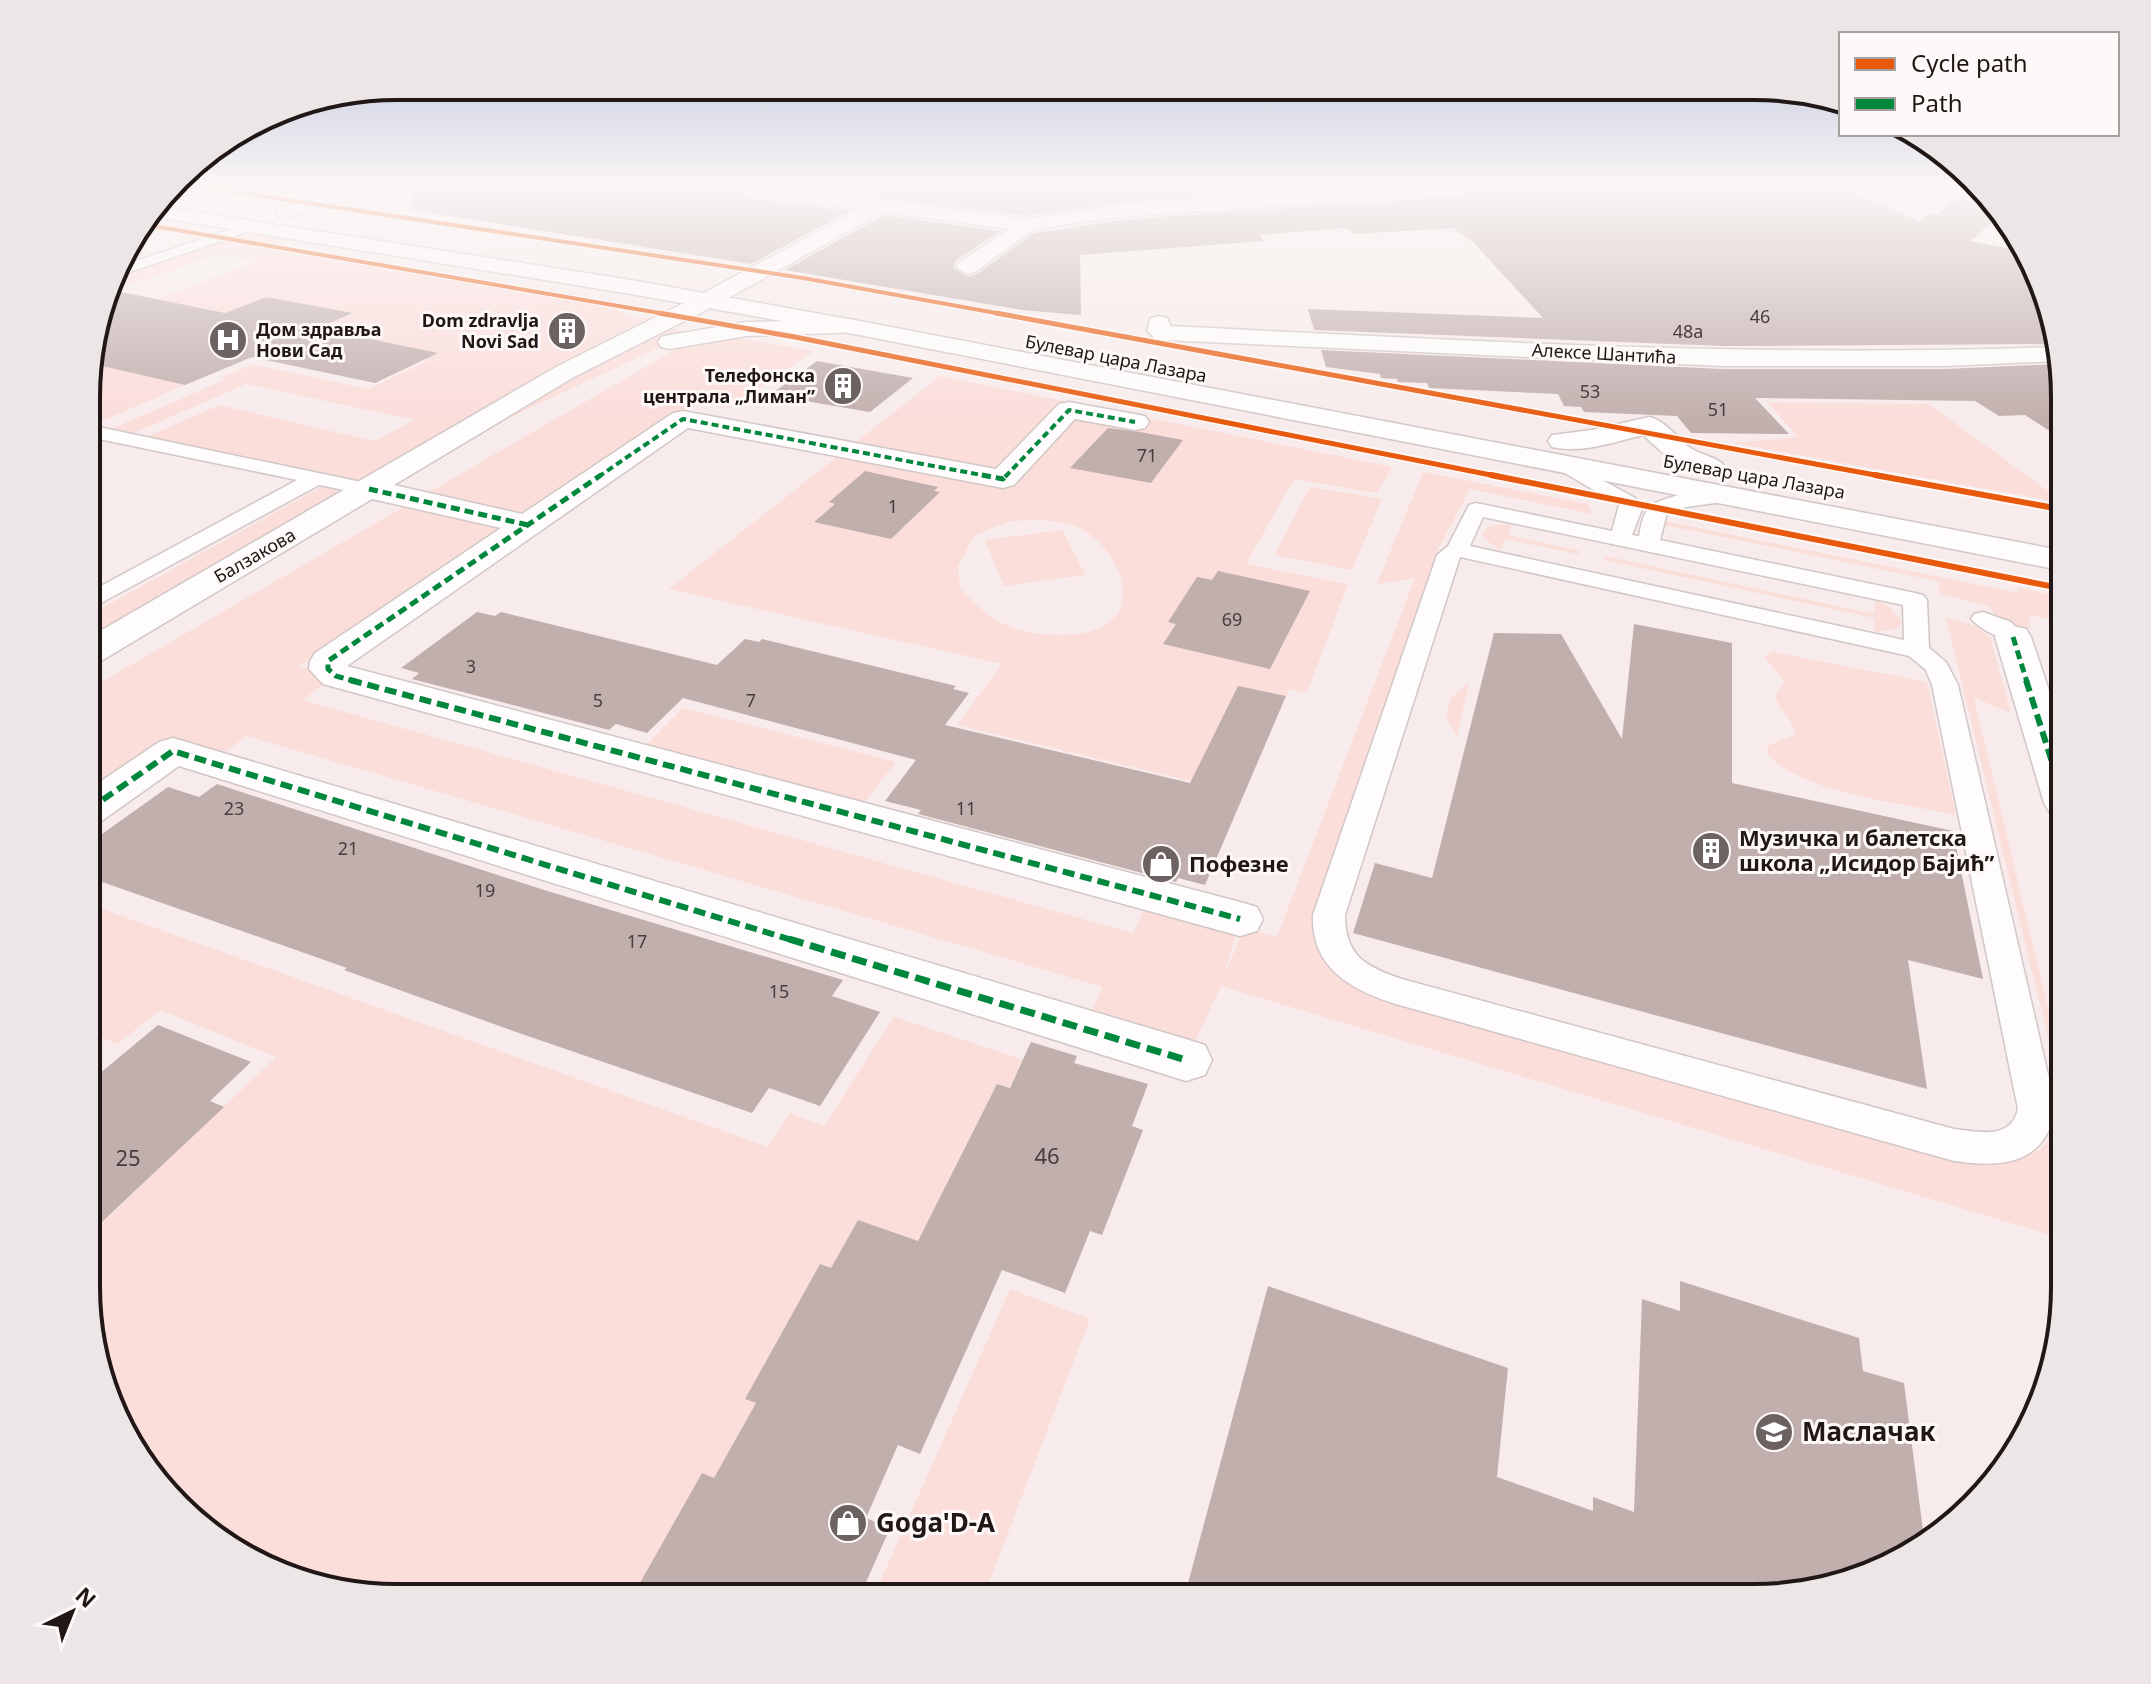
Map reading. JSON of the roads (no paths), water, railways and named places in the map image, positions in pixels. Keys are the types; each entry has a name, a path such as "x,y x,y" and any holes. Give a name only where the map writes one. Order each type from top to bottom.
{"street":[{"name":"Булевар цара Лазара","path":"494,266 706,301 745,295 854,327 1717,483 2051,558"},
{"name":"Булевар цара Лазара","path":"580,266 1566,455"},
{"path":"745,295 789,266"},
{"path":"745,295 810,266"},
{"path":"631,287 654,310 650,325 639,336"},
{"name":"Балзакова","path":"100,646 565,372 639,336 701,328 745,295"},
{"path":"668,332 706,301"},
{"name":"Алексе Шантића","path":"1159,323 1159,330 1163,333 1668,358 1896,360 2047,354"},
{"name":"Булевар цара Лазара","path":"668,332 854,327"},
{"name":"Балзакова","path":"422,459 668,332"},
{"path":"1668,358 1655,404 1682,455 1717,483"},
{"path":"1566,455 1655,404"},
{"path":"1135,422 1069,410 1003,479 683,419 328,661 328,669 336,676 1240,919"},
{"name":"Булевар цара Лазара","path":"1717,483 2051,532"},
{"path":"369,489 528,525"},
{"path":"1998,628 2051,766"},
{"path":"100,802 173,751 1186,1060"}],"lane":[{"path":"100,433 369,489"},
{"path":"1566,455 1628,502 1631,509 1619,539"},
{"path":"100,596 318,477"},
{"path":"1648,545 1655,514 1661,509 1696,498 1717,483"},
{"path":"1457,550 1917,650 1937,667 1945,685 2037,1109 2036,1124 2029,1135 2008,1146 1982,1149 1954,1145 1396,991 1363,980 1344,966 1331,946 1327,929 1329,915 1448,555 1457,550 1476,509 1915,600 1917,650"}],"place":[{"name":"Dom zdravlja Novi Sad","path":"567,331"},
{"name":"Дом здравља Нови Сад","path":"228,340"},
{"name":"Телефонска централа „Лиман”","path":"843,386"},
{"name":"Музичка и балетска школа „Исидор Бајић”","path":"1711,851"},
{"name":"Пофезне","path":"1161,864"},
{"name":"Маслачак","path":"1774,1432"},
{"name":"Goga'D-A","path":"848,1523"}]}
